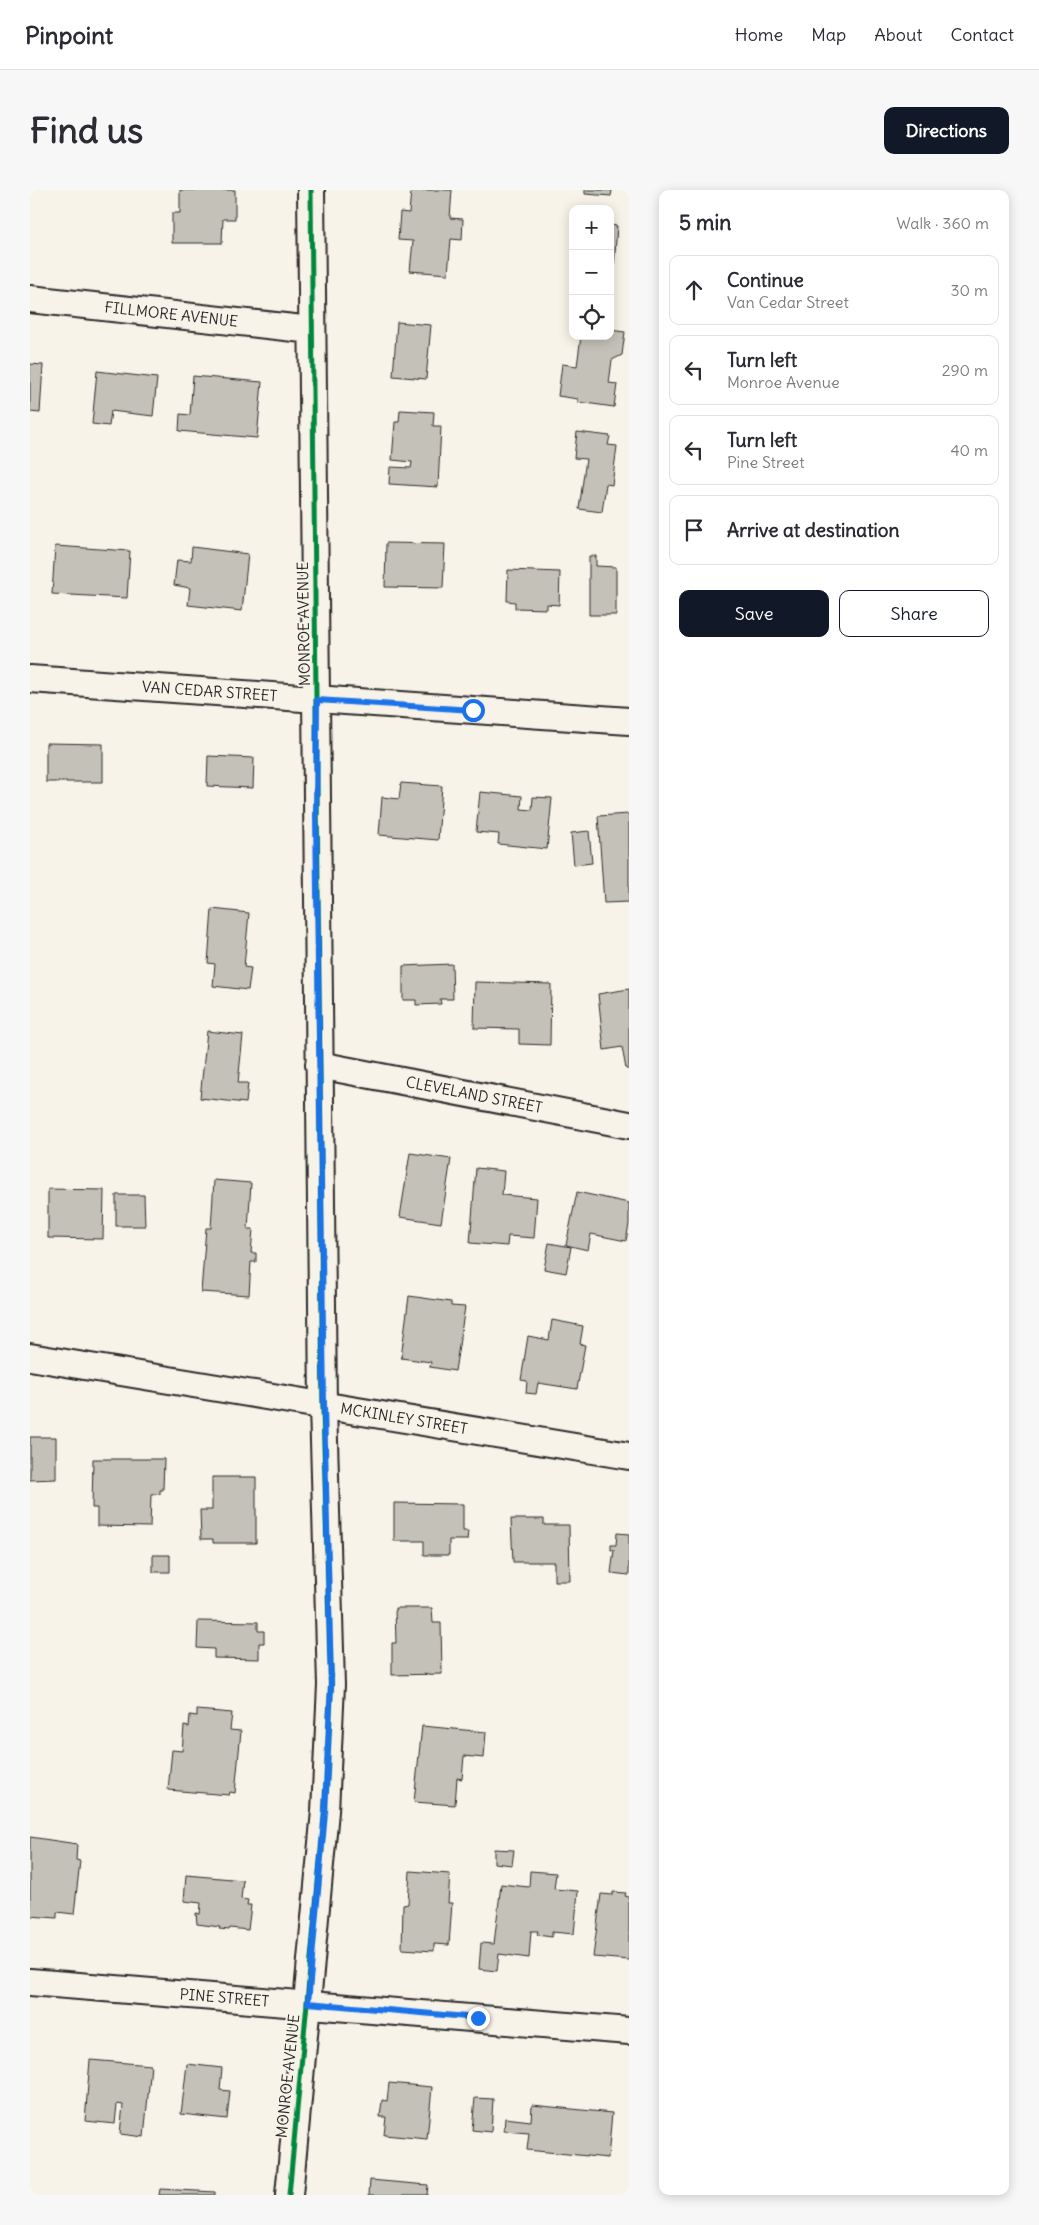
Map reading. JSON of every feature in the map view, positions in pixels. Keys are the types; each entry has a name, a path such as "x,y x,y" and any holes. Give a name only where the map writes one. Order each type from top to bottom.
{"street":[{"name":"MONROE AVENUE","path":"289,2195 325,1811 331,1685 324,1406 319,1065 311,190"},
{"name":"FILLMORE AVENUE","path":"30,299 312,330"},
{"name":"VAN CEDAR STREET","path":"30,679 629,721"},
{"name":"CLEVELAND STREET","path":"319,1065 629,1125"},
{"name":"MCKINLEY STREET","path":"30,1357 629,1456"},
{"name":"PINE STREET","path":"30,1982 308,2003 629,2031"}],"building":[{"path":"180,190 235,190 235,219 223,219 222,243 172,243 172,213 180,213"},
{"path":"411,190 452,190 450,218 463,219 462,240 451,239 448,274 410,271 413,241 398,240 400,212 409,213"},
{"path":"585,190 612,190 611,196 585,194"},
{"path":"614,226 617,226 614,268"},
{"path":"397,322 431,325 426,379 393,376"},
{"path":"614,331 625,332 622,355 612,360 609,383 617,384 614,407 578,402 578,399 558,396 562,364 577,366 580,340 614,340"},
{"path":"30,364 43,365 40,413 30,412"},
{"path":"97,371 157,378 153,416 111,411 109,426 92,424"},
{"path":"193,376 262,382 257,438 179,431 180,414 190,415"},
{"path":"400,410 434,412 433,426 441,426 438,487 389,484 390,467 411,468 412,462 392,460 395,422 399,422"},
{"path":"577,432 610,436 608,445 617,446 612,485 606,484 602,512 579,509 586,459 574,458"},
{"path":"386,543 445,544 443,588 385,587"},
{"path":"55,546 130,551 127,598 52,594"},
{"path":"192,547 248,554 242,611 188,605 190,588 174,585 177,560 191,561"},
{"path":"589,556 596,556 596,566 616,567 616,615 589,615"},
{"path":"508,570 560,572 559,605 547,604 547,609 515,608 515,602 507,601"},
{"path":"46,743 103,744 103,782 46,782"},
{"path":"208,756 254,758 253,788 207,786"},
{"path":"401,783 442,786 438,840 379,835 382,797 399,799"},
{"path":"480,792 522,796 521,809 532,810 533,797 552,798 547,849 498,844 499,834 476,832"},
{"path":"629,814 629,902 604,903 598,816"},
{"path":"589,831 592,863 574,865 571,833"},
{"path":"212,909 249,913 244,967 251,968 248,990 213,986 215,964 208,963"},
{"path":"452,964 453,999 440,999 441,1004 416,1005 416,1000 403,1000 403,966"},
{"path":"475,982 551,984 550,1045 519,1044 519,1029 474,1028"},
{"path":"629,989 629,1069 626,1069 622,1047 604,1050 598,994"},
{"path":"207,1031 243,1035 238,1083 248,1083 246,1103 200,1098"},
{"path":"410,1153 451,1159 441,1223 400,1217"},
{"path":"476,1168 504,1171 502,1195 537,1198 534,1238 508,1236 507,1246 470,1243"},
{"path":"214,1180 251,1183 248,1229 253,1229 251,1253 256,1253 256,1262 251,1262 249,1295 201,1292 206,1228 211,1228"},
{"path":"48,1189 104,1190 103,1239 48,1238"},
{"path":"577,1192 629,1203 629,1224 626,1241 591,1234 588,1250 566,1245"},
{"path":"116,1195 144,1195 145,1226 116,1226"},
{"path":"549,1243 571,1247 566,1273 544,1269"},
{"path":"409,1296 451,1302 451,1306 465,1307 455,1371 430,1367 431,1362 401,1358"},
{"path":"552,1320 583,1326 580,1344 585,1345 577,1389 538,1383 536,1394 526,1393 527,1381 521,1380 528,1336 549,1340"},
{"path":"30,1437 56,1437 56,1479 30,1480"},
{"path":"93,1459 164,1459 163,1490 160,1490 160,1494 151,1495 150,1527 97,1526 97,1508 92,1508"},
{"path":"212,1477 256,1477 256,1543 213,1543 213,1539 201,1539 200,1510 212,1510"},
{"path":"394,1503 463,1504 463,1531 468,1531 467,1540 449,1540 449,1555 424,1555 424,1541 394,1541"},
{"path":"511,1519 544,1519 544,1525 569,1525 570,1581 554,1581 554,1562 513,1562"},
{"path":"617,1533 629,1534 629,1575 611,1573 614,1550 611,1550 611,1545 616,1545"},
{"path":"153,1555 170,1555 170,1572 153,1572"},
{"path":"395,1608 432,1608 433,1623 441,1623 442,1674 392,1675 392,1643 396,1643"},
{"path":"198,1621 258,1622 258,1631 264,1631 264,1643 259,1643 259,1659 214,1658 214,1649 197,1648"},
{"path":"197,1710 232,1713 230,1730 241,1731 235,1793 230,1792 229,1795 168,1790 172,1750 182,1751 184,1726 189,1727 190,1715 197,1716"},
{"path":"422,1726 486,1732 484,1758 464,1756 462,1779 457,1778 455,1805 414,1802"},
{"path":"30,1837 77,1844 76,1860 80,1861 74,1914 57,1912 57,1918 30,1916"},
{"path":"494,1849 514,1850 512,1865 494,1863"},
{"path":"410,1871 450,1874 448,1903 452,1903 449,1945 434,1944 434,1951 402,1949 403,1905 408,1904"},
{"path":"530,1871 556,1873 554,1889 578,1891 574,1934 552,1932 552,1937 537,1935 538,1931 531,1931 529,1958 499,1954 497,1971 479,1969 481,1943 494,1944 501,1884 529,1887"},
{"path":"186,1875 243,1880 241,1899 248,1900 247,1905 251,1905 248,1930 219,1929 220,1927 197,1924 196,1913 200,1914 201,1903 184,1901"},
{"path":"613,1892 626,1893 625,1896 629,1897 629,1960 593,1957 601,1894 613,1895"},
{"path":"90,2060 151,2065 144,2137 120,2134 123,2105 117,2104 115,2124 85,2121"},
{"path":"187,2064 222,2068 220,2090 230,2091 227,2119 181,2114"},
{"path":"389,2083 432,2087 427,2139 384,2135 386,2117 380,2117 382,2100 387,2101"},
{"path":"475,2098 493,2099 491,2132 472,2130"},
{"path":"532,2105 612,2113 608,2158 527,2150 529,2133 504,2131 505,2118 531,2121"},
{"path":"370,2180 428,2185 427,2195 369,2195"},
{"path":"160,2189 215,2192 215,2195 159,2195"}],"cycle path":[{"path":"289,2195 325,1811 331,1685 323,1406 311,190"}],"route":[{"path":"473,710 317,700 316,817 324,1406 331,1685 325,1811 308,2003 478,2018"}]}
